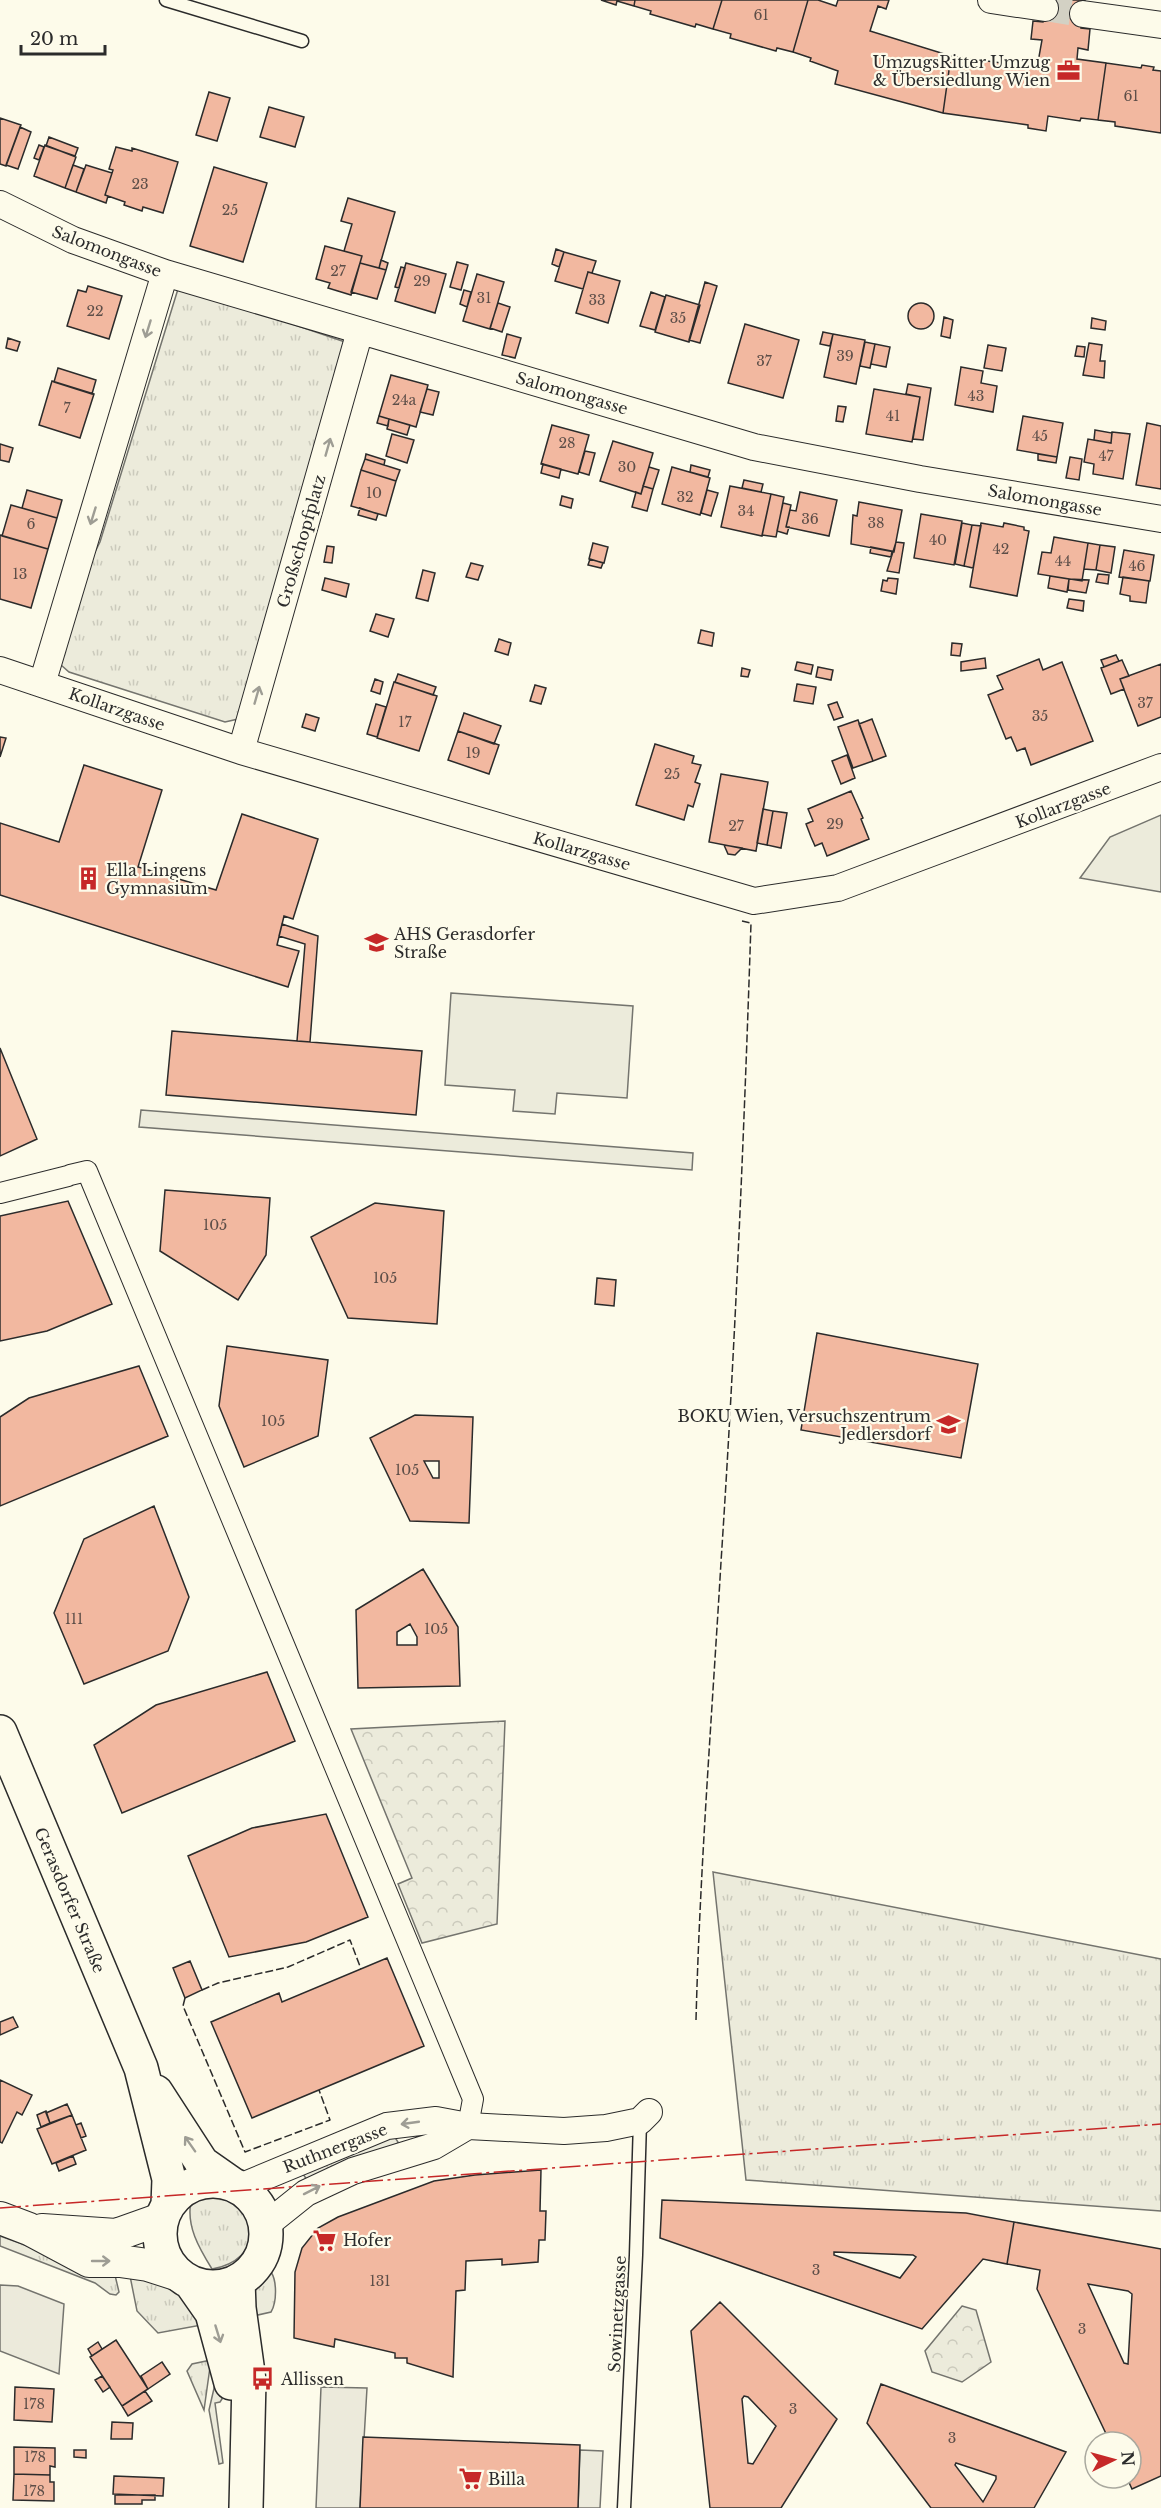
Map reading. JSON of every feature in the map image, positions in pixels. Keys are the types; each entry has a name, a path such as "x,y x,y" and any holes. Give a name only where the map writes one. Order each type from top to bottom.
{"main road":[{"name":"Gerasdorfer Straße","path":"0,1732 141,2068 169,2179 161,2247 170,2266 185,2279 212,2313 247,2451"},
{"name":"Gerasdorfer Straße","path":"141,2068 202,2163 252,2196 266,2225"},
{"path":"165,2212 184,2189 195,2183 219,2181 236,2185"},
{"path":"185,2279 214,2288 238,2281 251,2271 263,2251 266,2225"},
{"name":"Gerasdorfer Straße","path":"238,2281 240,2317 249,2380 246,2508"}],"street":[{"path":"991,0 1045,8"},
{"path":"1083,14 1161,25"},
{"name":"Salomongasse","path":"0,204 73,240 165,273 754,447 920,479 1161,519"},
{"path":"42,684 165,273"},
{"name":"Großschopfplatz","path":"241,751 360,331"},
{"name":"Kollarzgasse","path":"0,670 241,751 754,902 838,888 1161,767"},
{"path":"0,1193 87,1171 473,2099 468,2126"},
{"name":"Ruthnergasse","path":"236,2185 387,2126 436,2120 468,2126 564,2131 606,2128 644,2117"},
{"name":"Ruthnergasse","path":"266,2225 306,2193 353,2171 434,2146 468,2126"},
{"path":"29,2229 116,2235 165,2212"},
{"path":"0,2218 29,2229 89,2261 120,2261 148,2265 185,2279"}],"lane":[{"path":"166,0 302,41"},
{"name":"Sowinetzgasse","path":"624,2508 644,2117"}],"green space":[{"path":"178,289 263,314 348,343 238,719 225,722 69,672 61,665 66,633 75,602 100,542"},
{"path":"1161,815 1161,892 1080,878 1110,837"},
{"path":"451,993 633,1006 627,1098 557,1093 555,1114 513,1111 515,1090 445,1085"},
{"path":"141,1110 693,1153 692,1170 139,1127"},
{"path":"505,1721 497,1924 422,1943 398,1884 412,1878 351,1729"},
{"path":"713,1872 1161,1959 1161,2211 746,2180"},
{"path":"394,2136 398,2142 396,2146 307,2180 299,2168"},
{"path":"213,2194 229,2201 241,2210 248,2222 250,2233 248,2245 241,2255 229,2264 212,2269 195,2237 190,2210 191,2201 202,2195"},
{"path":"0,2236 71,2262 114,2271 119,2292 116,2295 110,2294 95,2283 0,2246"},
{"path":"129,2271 160,2278 188,2297 207,2324 158,2333 137,2311"},
{"path":"271,2272 276,2292 271,2312 249,2317 251,2295"},
{"path":"962,2306 976,2310 991,2362 962,2382 932,2372 925,2351"},
{"path":"211,2360 204,2410 187,2371 192,2364"},
{"path":"218,2371 222,2399 215,2403 223,2463 219,2464 209,2410"}],"shaded area":[{"path":"0,2285 18,2286 64,2304 59,2374 0,2351"},
{"path":"321,2387 367,2388 360,2508 316,2508"},
{"path":"580,2450 603,2451 600,2508 578,2508"}],"building":[{"path":"601,0 635,0 634,6 617,1 616,5"},
{"path":"635,0 722,0 713,29 696,24 695,27 650,14 651,11 634,6"},
{"path":"722,0 808,0 793,52 777,48 776,51 730,38 731,34 713,29"},
{"path":"808,0 818,0 836,6 838,0 889,0 886,9 878,6 870,31 951,56 943,113 835,84 838,71 793,52"},
{"path":"1046,0 1085,0 1083,14 1045,8"},
{"path":"1045,8 1083,14 1081,28 1090,29 1088,50 1078,48 1077,59 1106,63 1098,120 1081,118 1080,121 1048,116 1046,131 1028,128 1028,125 943,113 951,56 1037,68 1042,40 1031,39 1033,21 1043,22"},
{"path":"1106,63 1141,68 1142,65 1161,71 1161,133 1115,126 1115,122 1098,120"},
{"path":"209,92 230,98 217,141 196,135"},
{"path":"269,107 304,117 295,147 260,137"},
{"path":"0,118 21,125 6,166 0,164"},
{"path":"20,127 31,132 18,169 6,165"},
{"path":"49,137 78,148 75,156 46,146"},
{"path":"39,145 44,147 39,160 34,158"},
{"path":"45,145 76,157 65,188 34,176"},
{"path":"116,147 132,151 132,148 178,162 163,213 143,207 142,211 105,195 113,170 109,169"},
{"path":"73,165 84,169 76,192 65,188"},
{"path":"86,165 112,173 105,195 108,196 106,203 76,192"},
{"path":"214,167 267,183 243,262 190,246"},
{"path":"348,198 395,212 379,268 360,263 362,256 344,251 352,224 341,221"},
{"path":"325,246 362,256 351,295 328,288 330,283 316,279"},
{"path":"556,249 564,252 559,267 552,264"},
{"path":"564,252 596,261 592,273 588,272 583,289 555,281"},
{"path":"381,260 388,263 386,270 379,268"},
{"path":"457,262 468,265 461,290 450,287"},
{"path":"360,263 386,270 377,299 351,292"},
{"path":"406,263 446,274 435,313 395,301"},
{"path":"401,267 405,268 399,288 395,287"},
{"path":"588,272 620,281 608,323 576,313"},
{"path":"477,274 504,282 490,329 463,321"},
{"path":"705,282 717,286 700,343 689,340"},
{"path":"88,286 122,296 109,339 67,326 78,290 86,292"},
{"path":"464,290 471,292 467,307 460,304"},
{"path":"651,292 665,297 655,330 640,326"},
{"path":"666,295 700,305 689,342 655,332"},
{"path":"498,303 510,307 502,332 490,328"},
{"path":"921,303 930,307 934,316 930,325 921,329 912,325 908,316 912,307"},
{"path":"944,317 953,320 950,338 941,336"},
{"path":"1092,318 1106,321 1105,330 1091,328"},
{"path":"745,324 799,340 783,398 728,383"},
{"path":"823,332 833,334 830,346 820,344"},
{"path":"507,334 521,338 515,358 502,355"},
{"path":"833,334 865,340 856,384 824,377"},
{"path":"8,338 20,342 17,351 6,348"},
{"path":"865,342 875,344 870,368 860,366"},
{"path":"1089,343 1102,345 1100,361 1105,361 1104,378 1083,375"},
{"path":"875,344 890,347 886,367 871,364"},
{"path":"988,345 1006,348 1002,371 984,368"},
{"path":"1077,346 1085,347 1084,357 1075,356"},
{"path":"961,367 983,371 981,383 997,386 993,412 955,405"},
{"path":"58,368 96,380 92,394 54,382"},
{"path":"391,375 428,385 416,427 379,416"},
{"path":"52,381 94,394 80,438 39,425"},
{"path":"908,384 931,388 923,440 913,439 920,397 906,394"},
{"path":"427,389 439,392 433,415 420,412"},
{"path":"874,389 920,397 912,442 866,434"},
{"path":"838,406 846,407 843,422 836,421"},
{"path":"379,416 389,419 388,426 377,423"},
{"path":"1023,416 1063,423 1057,457 1017,450"},
{"path":"389,419 410,425 407,435 387,429"},
{"path":"1147,423 1161,426 1161,489 1136,485"},
{"path":"552,425 589,435 578,474 541,464"},
{"path":"1095,430 1112,433 1111,443 1094,440"},
{"path":"1112,432 1130,434 1123,479 1093,474 1094,464 1084,462 1088,439 1111,443"},
{"path":"392,434 414,440 407,463 386,456"},
{"path":"613,441 653,453 641,494 600,481"},
{"path":"0,444 13,448 9,462 0,460"},
{"path":"585,451 595,453 589,475 579,472"},
{"path":"366,454 385,460 384,465 365,459"},
{"path":"1038,454 1057,457 1056,463 1038,460"},
{"path":"1070,457 1082,459 1079,480 1066,478"},
{"path":"365,459 400,470 396,481 361,470"},
{"path":"543,464 561,469 559,478 541,473"},
{"path":"691,465 710,470 708,477 690,472"},
{"path":"649,467 659,470 653,489 643,486"},
{"path":"672,467 710,478 700,515 662,504"},
{"path":"361,470 396,481 386,516 351,506"},
{"path":"744,480 763,484 761,492 742,488"},
{"path":"643,486 653,489 647,511 632,507 636,492 641,494"},
{"path":"730,486 771,494 762,536 721,527"},
{"path":"27,490 62,500 57,518 22,508"},
{"path":"707,490 718,493 711,516 701,513"},
{"path":"800,492 837,500 829,536 786,527 790,510 796,511"},
{"path":"771,494 784,497 776,537 762,535"},
{"path":"562,496 573,499 571,508 560,505"},
{"path":"859,502 902,510 894,552 851,544 853,515 857,516"},
{"path":"783,503 791,505 786,527 789,527 787,534 777,531"},
{"path":"11,505 57,518 48,549 2,536"},
{"path":"360,508 378,514 376,520 358,515"},
{"path":"921,514 962,521 954,565 914,558"},
{"path":"962,523 972,525 964,566 955,564"},
{"path":"981,523 1003,527 1004,523 1024,527 1024,530 1029,531 1017,596 970,587"},
{"path":"972,525 981,526 973,568 964,566"},
{"path":"0,535 48,549 31,608 0,599"},
{"path":"1054,537 1088,543 1082,581 1038,574 1042,552 1051,553"},
{"path":"896,542 904,543 899,573 887,571"},
{"path":"593,543 608,547 604,563 589,559"},
{"path":"1088,543 1100,545 1096,570 1084,569"},
{"path":"1100,545 1115,547 1111,573 1096,570"},
{"path":"327,546 334,547 332,563 324,562"},
{"path":"871,547 892,551 891,557 870,553"},
{"path":"1124,550 1154,555 1150,581 1119,577"},
{"path":"590,559 603,563 601,568 588,565"},
{"path":"471,563 483,566 478,580 466,577"},
{"path":"423,570 435,573 428,601 416,598"},
{"path":"1098,574 1109,575 1108,584 1096,582"},
{"path":"1050,576 1069,579 1067,592 1048,588"},
{"path":"1123,577 1149,581 1146,603 1130,601 1130,596 1120,594"},
{"path":"325,578 349,584 346,597 322,590"},
{"path":"888,578 898,579 896,594 881,591 883,580 887,581"},
{"path":"1069,579 1089,580 1086,593 1068,590"},
{"path":"1069,599 1084,601 1083,611 1067,608"},
{"path":"376,614 394,619 388,637 370,631"},
{"path":"701,630 714,633 712,646 698,643"},
{"path":"499,639 511,643 508,655 495,651"},
{"path":"952,643 962,644 960,656 951,655"},
{"path":"1116,655 1119,661 1104,667 1101,660"},
{"path":"985,658 986,668 961,671 961,662"},
{"path":"1039,659 1043,670 1062,662 1093,741 1031,765 1025,748 1017,751 1011,737 1006,739 988,695 1003,689 997,676"},
{"path":"1122,660 1129,676 1120,679 1124,689 1111,694 1101,668"},
{"path":"797,662 813,665 811,674 795,670"},
{"path":"1161,664 1161,717 1138,726 1120,679"},
{"path":"818,667 833,670 831,680 816,677"},
{"path":"742,668 750,670 748,677 741,676"},
{"path":"398,674 436,687 433,695 395,682"},
{"path":"375,679 383,682 380,694 371,691"},
{"path":"394,682 437,696 419,751 377,738"},
{"path":"797,684 816,687 813,704 794,701"},
{"path":"535,685 546,688 541,704 530,701"},
{"path":"837,702 843,717 834,720 828,705"},
{"path":"376,704 386,707 377,737 367,734"},
{"path":"464,713 501,726 494,744 458,731"},
{"path":"306,714 319,718 315,731 302,727"},
{"path":"872,719 886,756 873,761 859,724"},
{"path":"858,720 873,761 853,768 838,727"},
{"path":"458,731 499,745 489,774 448,760"},
{"path":"0,737 6,738 0,757"},
{"path":"655,744 694,756 692,763 701,765 695,782 700,784 693,807 688,805 684,820 636,805"},
{"path":"847,755 855,778 841,784 832,761"},
{"name":"Ella Lingens Gymnasium","path":"84,765 162,790 138,867 216,890 242,814 318,839 293,919 284,916 277,945 299,951 288,987 0,895 0,823 59,842"},
{"path":"721,774 768,782 756,851 709,842"},
{"path":"851,791 869,839 827,856 822,843 815,846 811,837 806,824 813,821 808,809"},
{"path":"763,809 773,811 767,845 757,843"},
{"path":"773,811 787,813 781,848 767,845"},
{"path":"724,845 742,848 735,855 728,854"},
{"path":"282,924 318,936 310,1042 297,1041 305,944 279,936"},
{"path":"172,1031 422,1051 416,1115 166,1095"},
{"path":"0,1048 37,1139 0,1156"},
{"path":"165,1190 270,1198 266,1255 238,1300 160,1251"},
{"path":"68,1201 112,1304 47,1331 0,1341 0,1216"},
{"path":"375,1203 444,1211 437,1324 348,1318 311,1237"},
{"path":"597,1278 616,1280 614,1306 595,1304"},
{"path":"817,1333 978,1364 961,1458 801,1430"},
{"path":"227,1346 328,1360 318,1436 244,1467 219,1406"},
{"path":"139,1366 168,1436 0,1506 0,1417 29,1398"},
{"path":"415,1415 473,1417 469,1523 410,1521 370,1438","holes":["424,1461 439,1461 439,1478 433,1478"]},
{"path":"154,1506 189,1597 168,1651 84,1684 54,1613 84,1539"},
{"path":"423,1569 458,1627 460,1686 358,1688 356,1610","holes":["410,1624 417,1637 417,1645 397,1645 397,1632"]},
{"path":"267,1672 295,1741 122,1813 94,1745 156,1705"},
{"path":"326,1814 368,1917 306,1942 229,1957 188,1856 252,1828"},
{"path":"387,1958 424,2046 252,2118 211,2022 279,1993 282,2002"},
{"path":"190,1961 202,1990 185,1998 173,1968"},
{"path":"13,2017 18,2027 0,2035 0,2022"},
{"path":"0,2080 32,2095 22,2115 17,2112 2,2143 0,2142"},
{"path":"67,2104 72,2115 50,2123 46,2113"},
{"path":"46,2111 50,2123 41,2127 37,2115"},
{"path":"72,2115 86,2150 52,2164 37,2129"},
{"path":"81,2123 86,2136 81,2138 76,2125"},
{"path":"73,2156 76,2164 59,2171 56,2163"},
{"path":"541,2170 540,2211 546,2211 545,2240 539,2240 538,2262 502,2265 502,2259 466,2261 465,2290 456,2291 453,2377 407,2363 407,2358 395,2358 395,2353 335,2339 334,2347 294,2338 295,2272 302,2248 318,2228 338,2217 434,2181"},
{"path":"662,2200 966,2213 1014,2222 1007,2264 983,2259 922,2329 660,2238","holes":["834,2252 913,2255 916,2257 900,2278 834,2255"]},
{"path":"1014,2222 1161,2249 1161,2476 1143,2484 1143,2430 1104,2430 1037,2289 1040,2270 1007,2264","holes":["1088,2284 1128,2291 1132,2294 1128,2364 1124,2363"]},
{"path":"720,2302 837,2419 781,2508 710,2508 691,2331","holes":["744,2396 748,2397 776,2426 753,2464 748,2463 742,2399"]},
{"path":"116,2340 148,2389 122,2406 90,2357"},
{"path":"98,2342 102,2349 92,2356 88,2349"},
{"path":"162,2362 170,2374 148,2389 141,2376"},
{"path":"102,2376 110,2387 103,2392 95,2380"},
{"path":"881,2384 1066,2452 1034,2508 931,2508 867,2423","holes":["956,2463 996,2476 983,2502 955,2465"]},
{"path":"15,2387 54,2389 52,2422 14,2420"},
{"path":"145,2391 152,2401 128,2416 122,2406"},
{"path":"112,2422 133,2423 132,2439 111,2439"},
{"name":"Billa","path":"363,2437 580,2445 578,2508 360,2508"},
{"path":"14,2447 55,2448 55,2467 50,2466 50,2475 14,2474"},
{"path":"74,2450 86,2450 86,2458 74,2457"},
{"path":"14,2474 50,2475 50,2482 54,2482 54,2501 13,2500"},
{"path":"114,2476 164,2478 163,2496 113,2494"},
{"path":"115,2495 155,2495 155,2500 142,2500 142,2504 115,2504"}],"tunnel":[{"path":"1045,8 1083,14"}],"fence":[{"path":"696,2020 703,1848 731,1402 742,1163 751,923 742,921"},
{"path":"202,1990 218,1983 288,1967 350,1940 361,1969"},
{"path":"185,1998 183,2006 245,2152 330,2120 319,2090"}],"power":[{"path":"0,2208 1161,2124"}],"place":[{"name":"UmzugsRitter Umzug & Übersiedlung Wien","path":"1068,71"},
{"name":"Ella Lingens Gymnasium","path":"88,879"},
{"name":"AHS Gerasdorfer Straße","path":"376,943"},
{"name":"BOKU Wien, Versuchszentrum Jedlersdorf","path":"949,1425"},
{"name":"Hofer","path":"325,2240"},
{"name":"Allissen","path":"263,2379"},
{"name":"Billa","path":"470,2479"}]}
